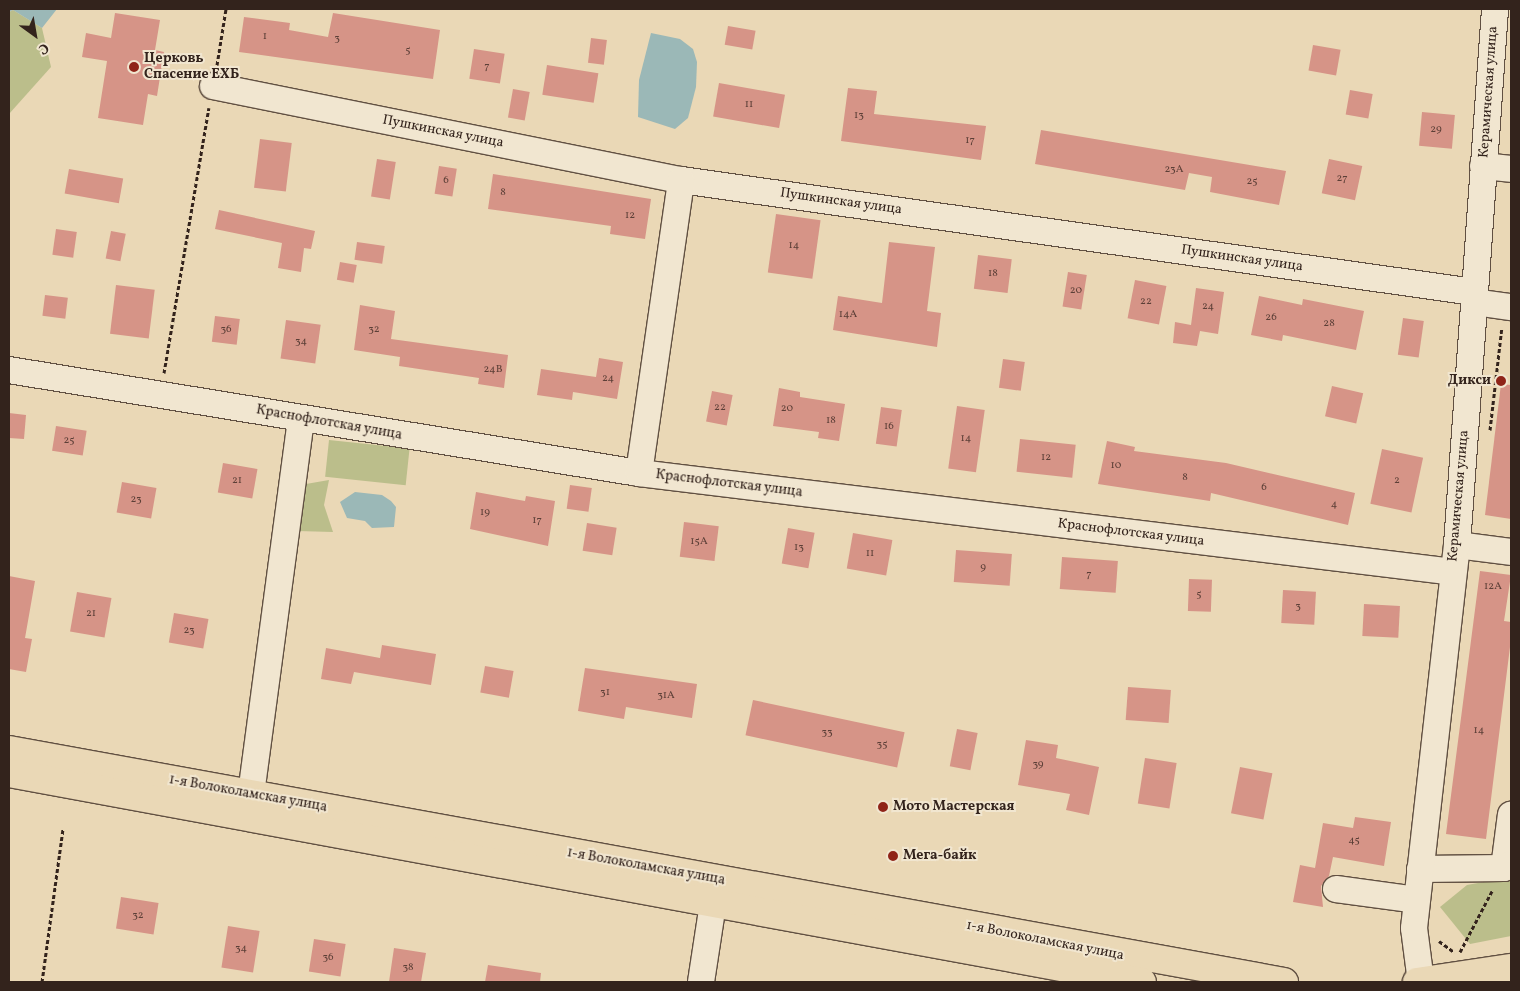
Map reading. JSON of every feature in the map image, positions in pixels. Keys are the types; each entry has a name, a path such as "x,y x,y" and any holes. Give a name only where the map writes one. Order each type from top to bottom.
{"main road":[{"name":"1-я Волоколамская улица","path":"9,750 1284,982"},
{"name":"1-я Волоколамская улица","path":"9,773 1142,982"},
{"path":"1416,982 1511,968"}],"street":[{"name":"Керамическая улица","path":"1420,982 1414,937 1416,900 1457,545 1495,9"},
{"name":"Пушкинская улица","path":"213,86 681,180 1474,297 1511,307"},
{"path":"1483,166 1511,169"},
{"path":"639,473 681,180"},
{"name":"Краснофлотская улица","path":"9,370 161,392 301,419 639,473 1453,572"},
{"path":"251,794 301,419"},
{"path":"1457,545 1511,552"},
{"path":"1420,869 1508,866 1511,814"},
{"path":"1336,889 1416,900"},
{"path":"700,982 713,904"}],"path":[{"path":"161,392 226,9"},
{"path":"42,982 63,829"},
{"path":"1459,955 1508,866"}],"green space":[{"path":"13,10 42,28 51,67 9,114 9,12"},
{"path":"329,440 410,448 406,485 325,477"},
{"path":"329,480 324,505 333,532 297,531 306,484"},
{"path":"1511,877 1511,936 1470,944 1440,907 1467,885"}],"water":[{"path":"9,9 57,9 42,28 13,10 9,12"},
{"path":"651,33 680,39 693,49 697,62 696,87 688,118 675,129 638,117 639,80"},
{"path":"355,492 382,495 391,501 396,507 394,527 372,528 365,521 347,518 340,502"}],"building":[{"name":"Церковь Спасение ЕХБ","path":"115,13 160,20 155,50 164,52 157,96 148,94 143,125 98,118 107,61 82,57 86,33 111,38"},
{"path":"333,13 440,30 433,79 239,52 244,17 290,23 289,30 328,37"},
{"path":"728,26 756,31 752,50 725,45"},
{"path":"591,38 607,40 604,65 588,63"},
{"path":"1313,45 1341,50 1336,75 1308,71"},
{"path":"474,49 505,54 500,83 469,79"},
{"path":"547,65 598,73 594,103 542,95"},
{"path":"719,83 785,95 779,128 713,116"},
{"path":"848,88 877,91 874,114 986,126 981,160 841,141"},
{"path":"513,89 530,92 525,121 508,118"},
{"path":"1350,90 1373,94 1368,119 1346,115"},
{"path":"1422,112 1455,115 1452,149 1419,146"},
{"path":"1041,130 1286,171 1279,205 1210,192 1212,177 1189,173 1185,190 1035,164"},
{"path":"260,139 292,143 286,192 254,188"},
{"path":"377,159 396,162 390,200 371,197"},
{"path":"1329,159 1362,166 1355,200 1322,193"},
{"path":"439,166 457,169 452,196 435,194"},
{"path":"69,169 123,179 119,203 65,194"},
{"path":"493,174 651,199 645,239 610,234 611,226 488,209"},
{"path":"219,210 315,231 311,249 304,248 301,272 278,268 282,243 215,229"},
{"path":"776,214 821,220 812,279 768,272"},
{"path":"56,229 77,232 73,258 52,255"},
{"path":"111,231 126,234 120,261 106,258"},
{"path":"357,242 385,246 382,264 354,260"},
{"path":"889,242 935,247 927,311 941,313 937,347 833,330 838,296 882,303"},
{"path":"978,255 1012,259 1008,293 974,289"},
{"path":"340,262 357,265 354,283 337,280"},
{"path":"1068,272 1087,275 1081,310 1063,307"},
{"path":"1135,280 1166,286 1159,324 1128,318"},
{"path":"116,285 155,290 149,338 110,334"},
{"path":"1196,288 1224,292 1218,334 1200,331 1197,346 1173,343 1175,322 1191,325"},
{"path":"45,295 68,298 65,319 42,316"},
{"path":"1259,296 1302,305 1303,299 1364,311 1356,350 1283,335 1282,341 1251,335"},
{"path":"360,305 395,311 391,339 508,355 504,388 478,384 479,378 399,366 400,357 354,350"},
{"path":"215,316 240,319 237,345 212,342"},
{"path":"1403,318 1424,321 1419,358 1398,355"},
{"path":"286,320 321,325 315,363 281,359"},
{"path":"599,358 623,362 617,399 573,392 572,400 537,395 541,369 596,377"},
{"path":"1003,359 1025,362 1021,391 999,388"},
{"path":"1501,384 1511,385 1511,519 1485,515"},
{"path":"1332,386 1363,393 1356,423 1325,416"},
{"path":"779,388 800,392 800,397 845,404 839,441 818,438 819,432 773,426"},
{"path":"712,391 733,395 727,425 706,421"},
{"path":"957,406 985,410 976,472 948,468"},
{"path":"881,407 902,410 897,447 876,444"},
{"path":"9,413 26,415 24,439 9,438"},
{"path":"56,426 87,431 83,456 52,451"},
{"path":"1020,439 1076,445 1072,478 1017,472"},
{"path":"1107,441 1135,447 1134,451 1226,463 1355,493 1348,525 1211,493 1210,501 1098,484"},
{"path":"1382,449 1423,458 1411,513 1370,504"},
{"path":"223,463 257,469 252,499 218,493"},
{"path":"122,482 156,488 151,519 117,513"},
{"path":"570,485 592,488 588,512 567,509"},
{"path":"476,492 525,501 526,496 555,501 548,546 470,529"},
{"path":"684,522 719,526 714,561 680,557"},
{"path":"587,523 617,528 612,555 583,551"},
{"path":"788,528 815,533 808,568 782,563"},
{"path":"853,533 892,540 886,575 847,568"},
{"path":"956,550 1012,554 1010,586 954,582"},
{"path":"1062,557 1118,561 1116,593 1060,589"},
{"path":"1480,571 1511,575 1504,621 1511,622 1511,639 1486,839 1446,834"},
{"path":"9,576 35,581 25,638 32,639 26,672 9,669"},
{"path":"1189,579 1212,580 1211,612 1188,611"},
{"path":"1283,590 1316,592 1314,625 1281,623"},
{"path":"77,592 111,598 105,637 70,631"},
{"path":"1364,604 1400,606 1398,638 1362,636"},
{"path":"174,613 208,619 203,649 169,643"},
{"path":"382,645 436,654 431,685 354,672 351,684 321,679 326,648 380,658"},
{"path":"485,666 514,671 509,698 480,693"},
{"path":"585,668 697,684 692,718 626,707 624,719 578,711"},
{"path":"1128,687 1171,690 1169,723 1126,720"},
{"path":"753,700 905,732 897,767 746,735"},
{"path":"957,729 978,733 970,770 950,766"},
{"path":"1026,740 1058,745 1056,758 1099,767 1089,815 1066,810 1070,794 1018,785"},
{"path":"1145,758 1177,763 1169,808 1138,803"},
{"path":"1240,767 1272,773 1263,819 1231,813"},
{"path":"1355,817 1391,822 1384,866 1333,857 1329,876 1321,886 1323,907 1293,902 1300,865 1315,868 1323,823 1353,828"},
{"path":"121,897 159,903 154,935 116,929"},
{"path":"228,926 260,931 253,972 221,967"},
{"path":"314,939 346,944 340,977 309,972"},
{"path":"394,948 426,953 421,982 389,982"},
{"path":"488,965 541,973 540,982 485,982"}],"place":[{"name":"Церковь Спасение ЕХБ","path":"134,67"},
{"name":"Дикси","path":"1501,381"},
{"name":"Мото Мастерская","path":"883,807"},
{"name":"Мега-байк","path":"893,856"}]}
